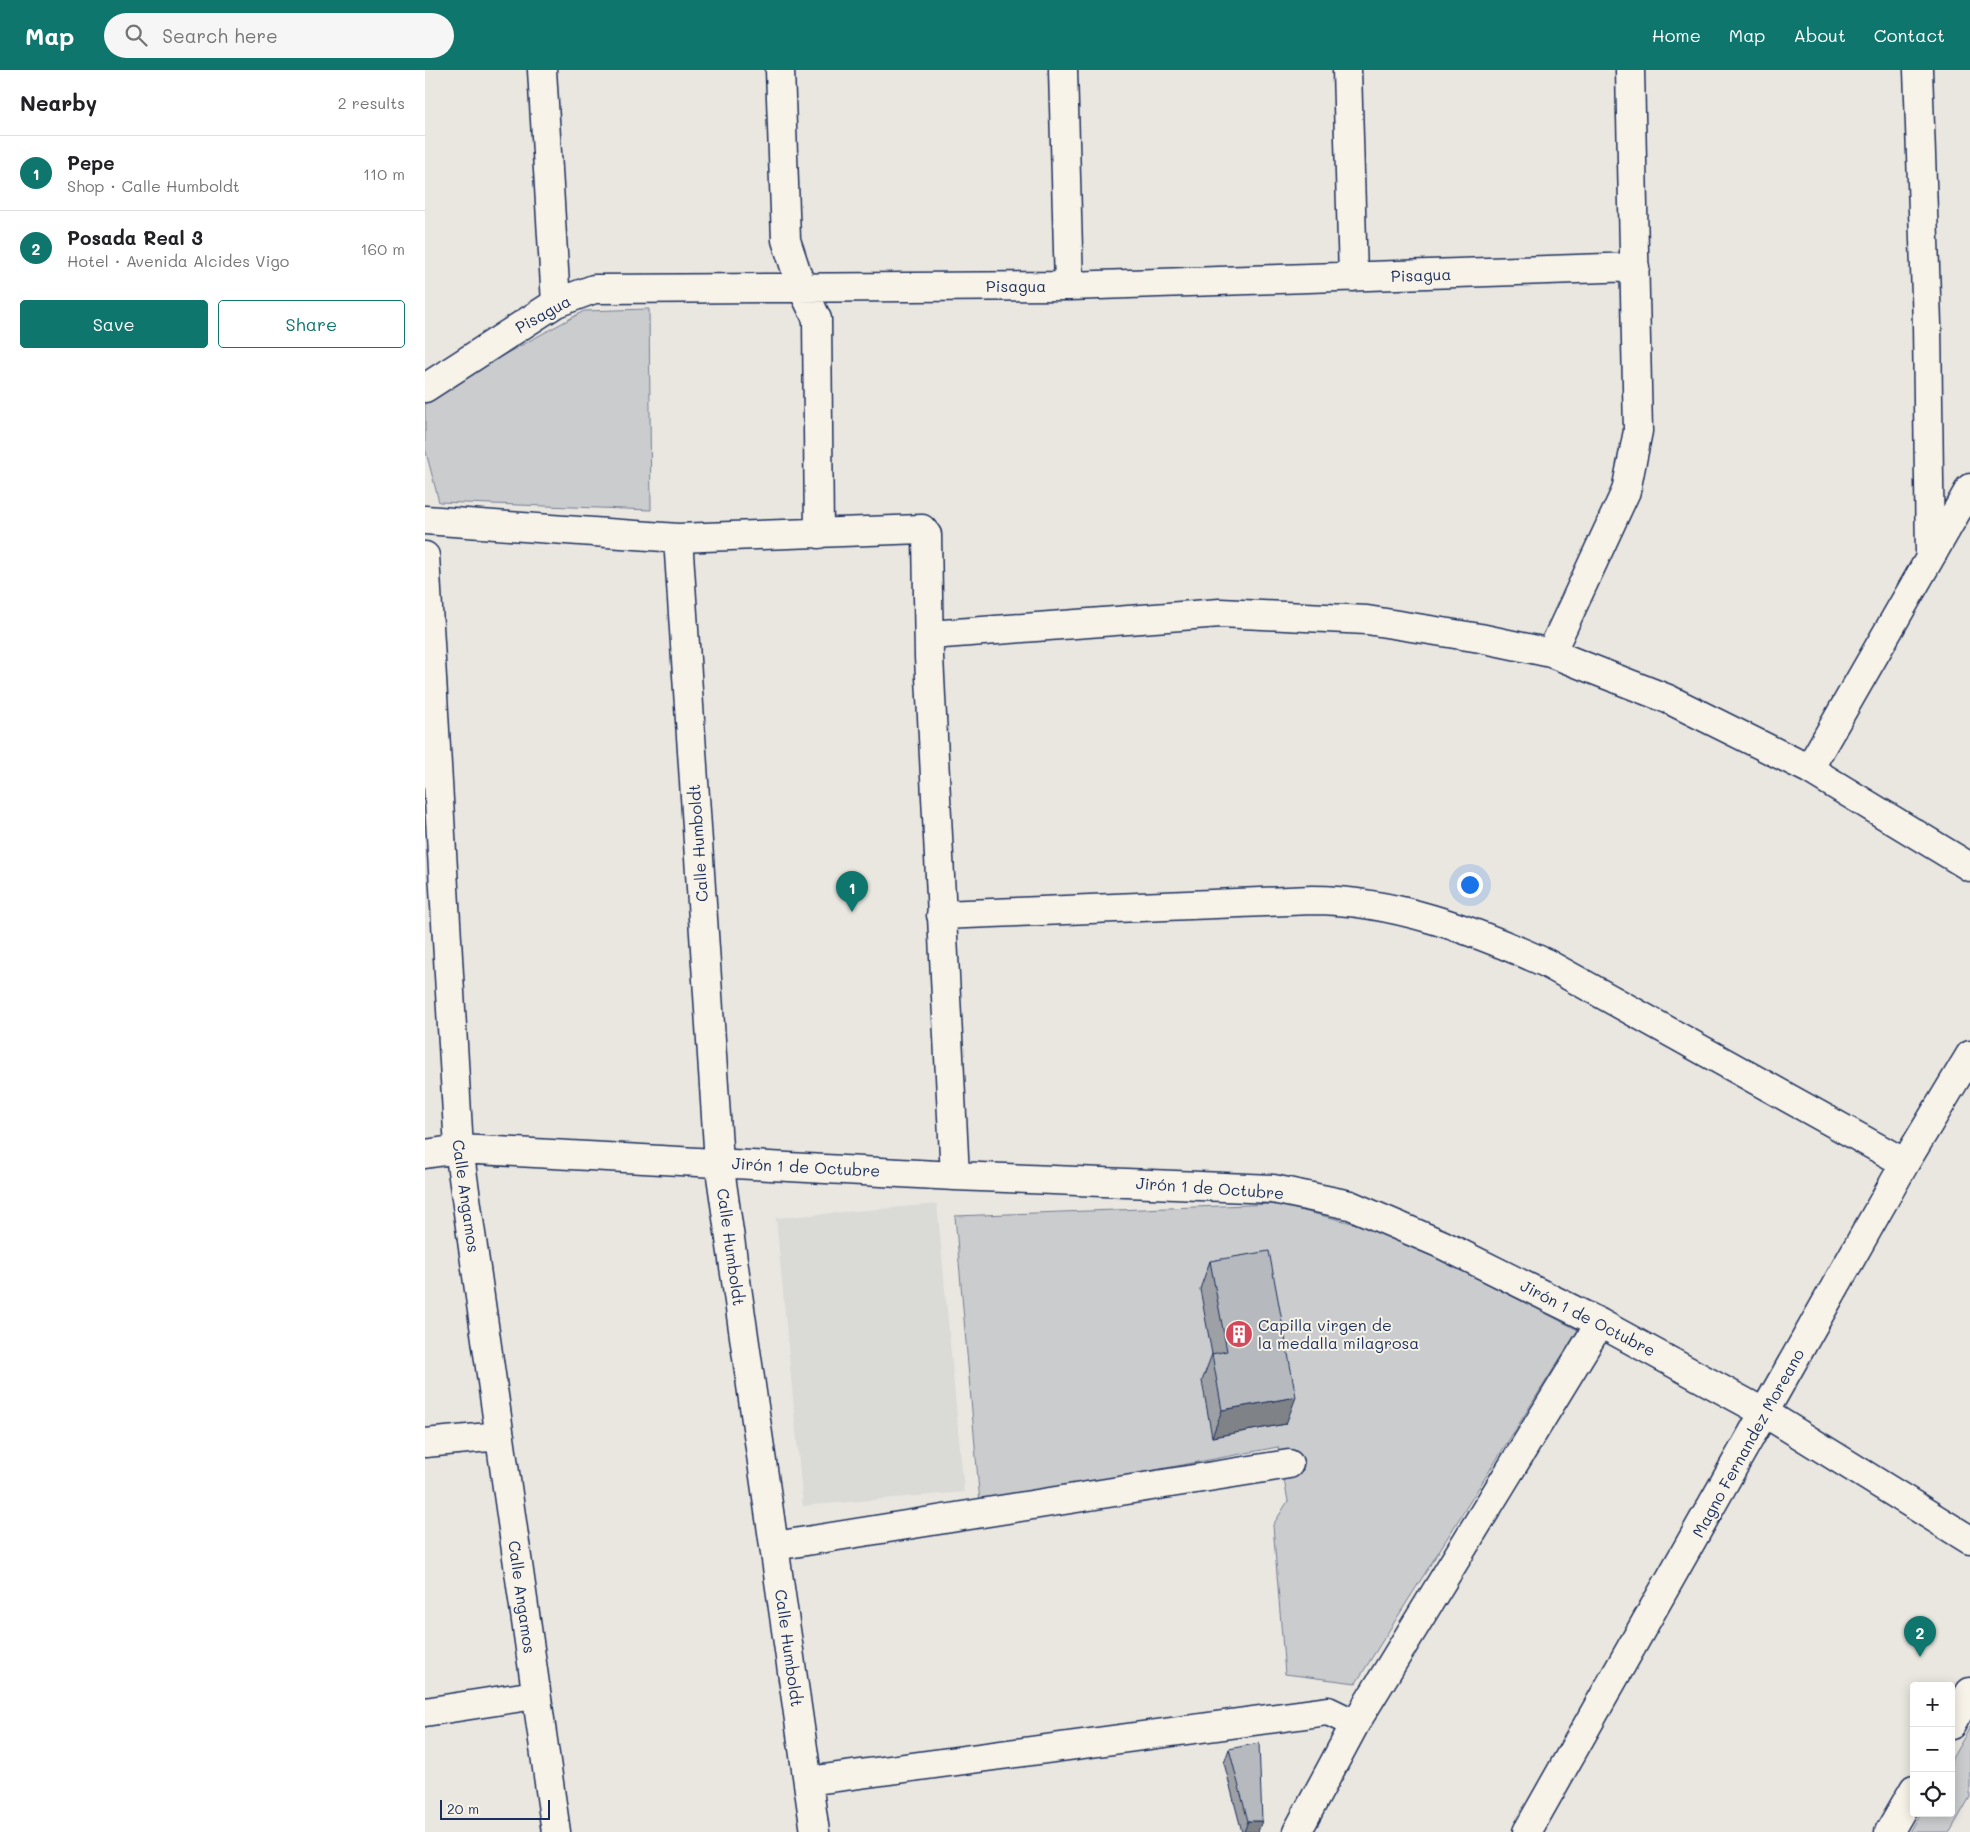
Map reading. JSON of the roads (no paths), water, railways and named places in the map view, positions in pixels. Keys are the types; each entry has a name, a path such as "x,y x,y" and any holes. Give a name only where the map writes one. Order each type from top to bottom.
{"street":[{"path":"542,70 556,303"},
{"path":"780,70 785,231 801,286 817,319 819,534"},
{"path":"1063,70 1069,286"},
{"path":"1347,70 1353,277"},
{"path":"1551,653 1626,491 1634,462 1638,431 1630,70"},
{"path":"1918,70 1927,324 1930,557"},
{"name":"Pisagua","path":"425,388 556,303 594,289 801,286 1069,286 1635,267"},
{"path":"1809,769 1970,488"},
{"path":"425,520 677,538 922,529 925,532 927,535 931,635 929,656 955,1176"},
{"name":"Calle Humboldt","path":"677,538 719,1162 815,1832"},
{"name":"Calle Angamos","path":"425,556 459,1149 535,1695 556,1832"},
{"path":"931,635 1230,614 1367,620 1479,638 1551,653 1668,699 1809,769 1970,867"},
{"path":"941,915 1323,900 1358,903 1430,918 1500,942 1546,963 1905,1162"},
{"name":"Magno Fernandez Moreano","path":"1527,1832 1905,1162 1970,1055"},
{"name":"Jirón 1 de Octubre","path":"425,1154 459,1149 955,1176 1273,1189 1350,1205 1441,1244 1600,1323 1765,1413 1970,1540"},
{"path":"1297,1832 1355,1724 1600,1323"},
{"path":"425,1443 500,1436"},
{"path":"775,1546 1289,1464"},
{"path":"1955,1718 1970,1692"},
{"path":"425,1712 535,1695"},
{"path":"808,1781 1328,1711 1355,1724"},
{"path":"1889,1832 1910,1796"}],"place":[{"name":"Pepe","path":"852,912"},
{"name":"Capilla virgen de la medalla milagrosa","path":"1239,1334"},
{"name":"Posada Real 3","path":"1920,1657"}]}
